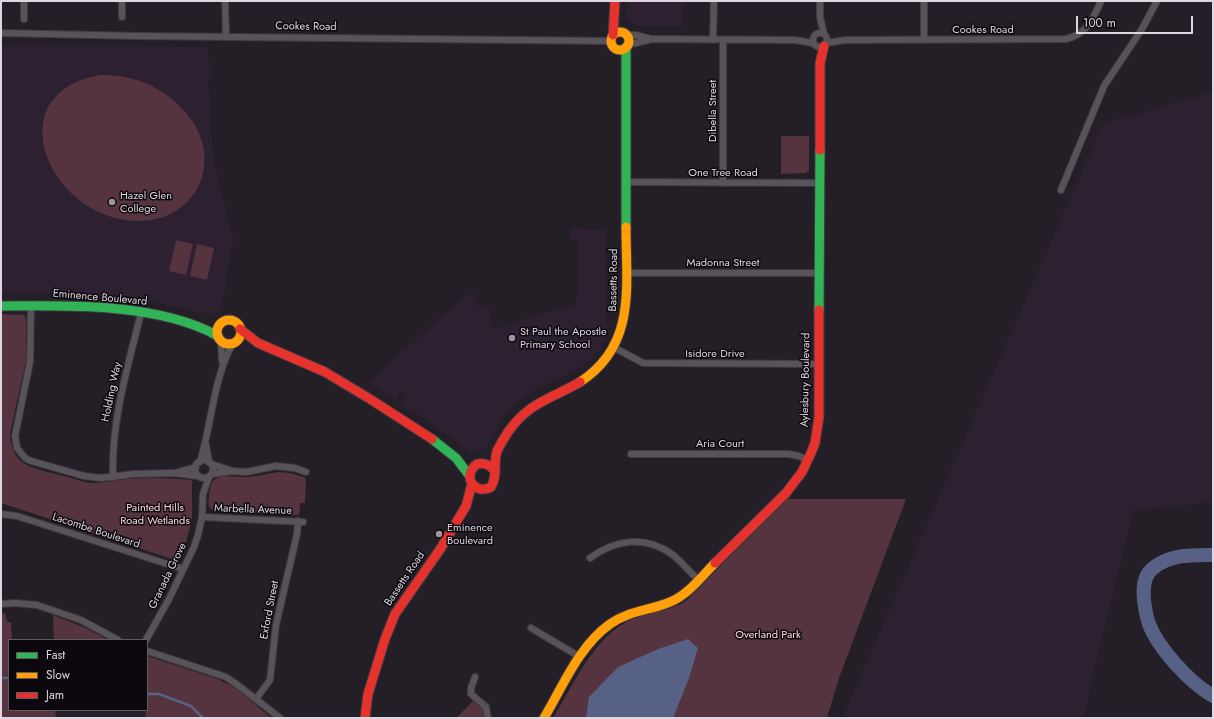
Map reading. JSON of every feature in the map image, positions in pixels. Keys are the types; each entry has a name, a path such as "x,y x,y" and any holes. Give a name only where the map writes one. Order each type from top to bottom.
{"street":[{"path":"24,1 24,18"},
{"path":"122,1 122,17"},
{"path":"225,1 226,36"},
{"path":"615,1 612,46 616,49 622,49 627,46 628,40 615,13"},
{"path":"714,1 714,40"},
{"path":"820,1 820,17 827,39 820,45 812,39 820,17"},
{"path":"924,1 924,40"},
{"name":"Cookes Road","path":"627,46 652,40 795,40 820,45 845,40 1066,40 1074,38 1086,29 1091,23 1101,1"},
{"path":"1061,190 1104,86 1142,29 1157,1"},
{"path":"612,38 618,32 625,34"},
{"path":"815,34 820,32 825,35"},
{"name":"Cookes Road","path":"1,33 612,38"},
{"name":"Cookes Road","path":"625,34 636,35 652,40"},
{"name":"Cookes Road","path":"795,40 815,34"},
{"name":"Cookes Road","path":"825,35 845,40"},
{"name":"Dibella Street","path":"723,40 723,183"},
{"name":"Aylesbury Boulevard","path":"544,718 580,657 594,637 614,621 637,611 675,600 690,588 786,493 802,472 815,442 819,417 820,364 820,45"},
{"name":"Bassetts Road","path":"469,475 472,467 480,464 496,453 512,428 524,414 543,399 587,378 603,364 615,348 621,332 626,314 625,73 627,46"},
{"name":"Bassetts Road","path":"616,49 625,73"},
{"name":"One Tree Road","path":"626,182 820,183"},
{"name":"Madonna Street","path":"626,273 819,273"},
{"name":"Eminence Boulevard","path":"1,306 82,306 141,313 196,324 222,323"},
{"path":"32,306 30,362 15,436 18,448 26,458 31,461 84,476 93,477 173,473 204,478 210,475 234,471"},
{"name":"Holding Way","path":"113,477 112,458 115,426 141,313"},
{"path":"222,365 218,329 222,323 231,321 237,324 240,329 258,343 320,369 342,381 435,441 456,458 469,475 472,484 482,490"},
{"name":"Eminence Boulevard","path":"196,324 219,338"},
{"path":"173,473 196,467 200,462 206,443 222,365 240,336 240,329"},
{"path":"219,338 227,344 235,342 258,343"},
{"name":"Isidore Drive","path":"615,348 644,363 820,364"},
{"path":"206,443 210,463 213,469 210,475"},
{"name":"Bassetts Road","path":"365,718 368,694 385,639 395,614 441,548 466,506 482,490 490,488 496,479 496,453"},
{"name":"Aria Court","path":"631,454 788,454 807,460"},
{"path":"456,458 491,466 495,471"},
{"path":"200,462 205,461 234,471 246,472 276,466 295,468 306,472"},
{"path":"196,467 196,472 199,476"},
{"name":"Granada Grove","path":"203,494 210,475"},
{"name":"Granada Grove","path":"147,639 169,599 194,548 202,517 203,494 199,476"},
{"name":"Bassetts Road","path":"466,506 472,484"},
{"name":"Lacombe Boulevard","path":"1,514 17,516 183,569"},
{"name":"Marbella Avenue","path":"202,517 300,522"},
{"name":"Exford Street","path":"256,700 270,680 276,625 300,522"},
{"path":"590,558 613,545 630,542 645,543 658,546 670,553 698,579"},
{"path":"1,604 15,603 37,606 81,620 116,639"},
{"path":"531,628 580,657"},
{"path":"148,651 226,678 280,718"},
{"path":"475,677 471,688 471,694 486,707 488,718"}],"shaded area":[{"path":"627,1 683,1 683,26 635,26 627,17"},
{"name":"Hazel Glen College","path":"1,46 208,47 210,123 214,164 233,240 221,310 213,315 148,301 98,295 43,293 1,294"},
{"path":"1213,92 1213,502 1133,510 1083,718 852,718 843,716 1103,124"},
{"name":"St Paul the Apostle Primary School","path":"571,228 605,229 606,331 603,344 594,356 580,368 537,388 516,403 504,416 485,449 470,454 453,439 421,416 401,404 406,392 401,390 396,400 371,384 398,356 453,307 473,292 477,307 487,304 493,329 576,304 579,282 579,239 571,240"}],"green space":[{"path":"101,75 131,78 152,86 181,107 190,117 197,129 202,141 204,154 202,178 197,189 190,198 181,207 170,214 154,220 137,221 126,220 97,211 73,195 55,174 45,149 43,125 51,103 70,85"},
{"path":"781,136 809,136 809,170 806,173 781,174"},
{"path":"176,240 193,244 186,275 169,271"},
{"path":"197,244 214,248 207,280 190,276"},
{"name":"Painted Hills Road Wetlands","path":"1,314 24,315 26,319 26,361 10,433 11,445 15,453 26,465 90,483 143,478 192,480 192,519 186,542 175,560 1,503"},
{"path":"279,472 290,473 306,478 305,503 300,503 299,515 221,512 214,511 209,507 209,496 212,483 219,477 250,477"},
{"name":"Overland Park","path":"786,499 906,499 839,678 827,718 553,718 586,662 607,637 619,626 632,619 685,602"},
{"path":"1,613 5,613 7,622 11,622 12,639 8,639 8,711 55,711 56,718 1,718"},
{"path":"53,615 86,628 106,639 54,639"},
{"path":"148,656 218,679 237,689 271,718 145,718 146,711 148,711"},
{"path":"473,701 483,709 484,718 456,718"}],"water":[{"path":"688,639 698,648 689,678 673,718 586,718 589,697 618,667 658,649"}],"waterway":[{"path":"1213,555 1181,556 1166,560 1149,572 1144,583 1145,609 1153,633 1167,654 1185,674 1213,696"},
{"path":"1,678 8,678"},
{"path":"148,694 159,694 191,706 203,718"}],"traffic: fast":[{"path":"626,47 626,227"},
{"path":"819,310 820,150"},
{"path":"1,306 83,306 141,312 169,317 195,325 218,336"},
{"path":"432,439 456,458 469,475"}],"traffic: slow":[{"path":"620,32 626,35 629,41 626,47 620,50 614,47 611,41 614,35 620,32"},
{"path":"580,382 598,367 611,350 620,332 626,292 626,227"},
{"path":"229,320 237,324 241,332 237,340 229,344 221,340 217,332 221,324 229,320"},
{"path":"544,718 572,667 589,643 599,633 617,619 677,599 694,585 715,563"}],"traffic: jam":[{"path":"613,35 615,1"},
{"path":"820,150 820,63 824,46"},
{"path":"715,563 786,493 802,472 811,453 815,443 819,417 819,310"},
{"path":"240,329 258,343 325,372 432,439"},
{"path":"495,471 491,467 487,464 477,464 472,469 470,479 475,487 480,489 491,487 495,474 495,460 497,451 516,422 532,407 580,382"},
{"path":"365,718 368,694 385,639 395,614 441,548 466,506 472,484"}],"place":[{"name":"Hazel Glen College","path":"112,202"},
{"name":"St Paul the Apostle Primary School","path":"512,338"},
{"name":"Eminence Boulevard","path":"439,534"}]}
